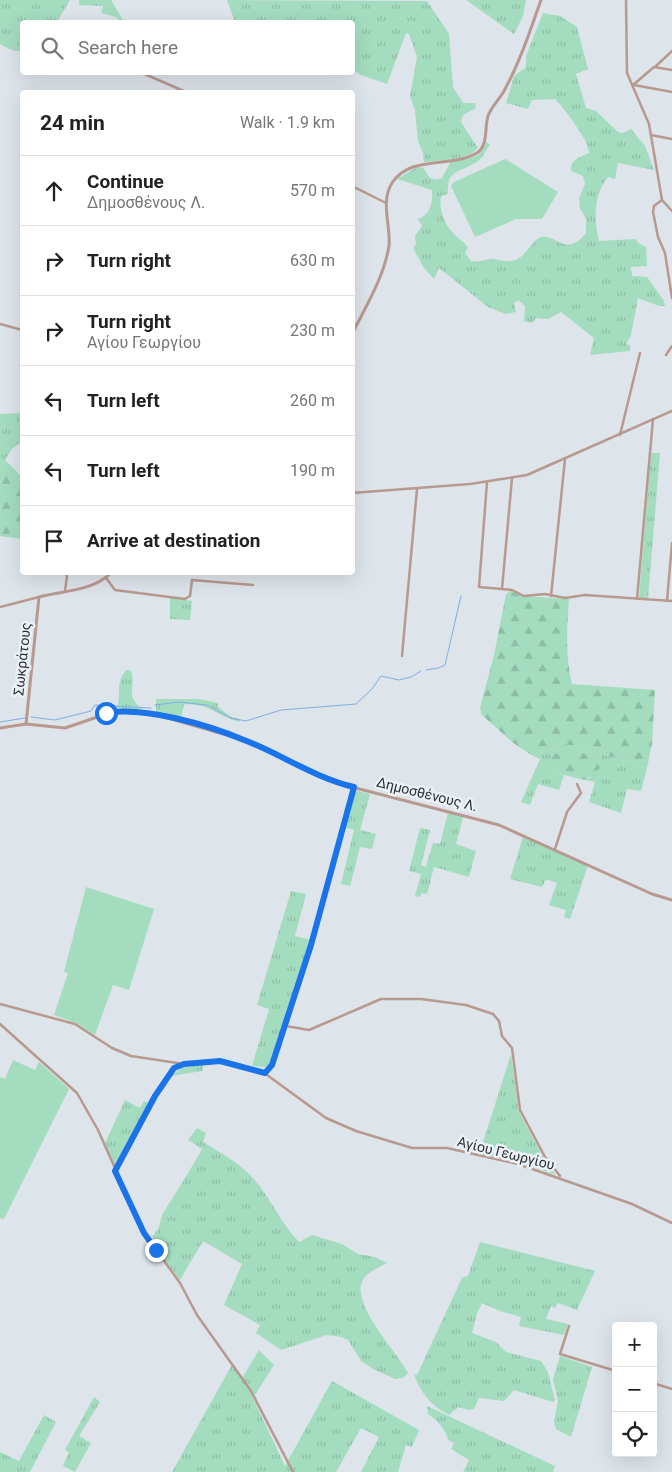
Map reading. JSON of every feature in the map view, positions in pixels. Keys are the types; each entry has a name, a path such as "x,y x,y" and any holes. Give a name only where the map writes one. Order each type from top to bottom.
{"street":[{"path":"355,327 386,260 389,245 389,221 386,203 391,185 401,172 414,166 476,154 482,147 488,114 504,91 526,45 541,0"},
{"path":"626,0 627,73 650,124 662,200 672,211"},
{"path":"633,85 672,51"},
{"path":"654,67 672,70"},
{"path":"147,75 181,90"},
{"path":"633,85 672,92"},
{"path":"651,136 672,139"},
{"path":"355,188 386,203"},
{"path":"662,200 654,206 653,212 658,237 665,254 672,298"},
{"path":"0,324 20,329"},
{"path":"666,355 672,346"},
{"path":"620,435 640,353"},
{"path":"355,493 487,482 538,472 672,411"},
{"path":"637,600 653,419"},
{"path":"551,596 565,459"},
{"path":"502,589 512,478"},
{"path":"487,482 479,587 512,590 524,596 565,598 585,595 672,601"},
{"path":"402,656 417,489"},
{"path":"668,601 672,543"},
{"path":"65,591 66,575"},
{"path":"0,607 65,591 92,587 109,575"},
{"path":"106,578 115,590 186,599 190,596 192,580 253,585"},
{"name":"Σωκράτους","path":"26,724 39,597"},
{"name":"Δημοσθένους Λ.","path":"0,728 26,724 65,728 116,711 154,714 244,740 324,777 354,787 500,824 652,894 672,900"},
{"path":"555,849 567,812 582,793 577,784"},
{"path":"265,1073 274,1059 286,1026 311,945 354,787"},
{"path":"286,1026 309,1030 381,999 421,999 438,1003 466,1005 498,1016 502,1036 512,1048 520,1110 545,1157 562,1178"},
{"name":"Αγίου Γεωργίου","path":"0,1004 75,1024 122,1053 184,1064 220,1061 265,1073 326,1118 363,1134 420,1150 446,1148 506,1161 562,1178 652,1212 672,1223"},
{"path":"0,1024 77,1093 98,1130 144,1233 180,1283 197,1315 251,1391 293,1472"},
{"path":"115,1171 166,1077 174,1068 184,1064"},
{"path":"569,1326 560,1354 612,1370"},
{"path":"657,1384 672,1389"}],"green space":[{"path":"0,0 70,0 58,20 20,20 20,50 11,50 0,44"},
{"path":"79,0 111,0 123,20 101,13 103,6 79,5"},
{"path":"227,0 427,1 449,34 453,87 463,103 475,103 476,108 463,115 461,122 478,148 460,158 424,162 423,153 418,141 415,110 410,96 417,57 409,34 406,33 387,84 355,71 355,20 234,20"},
{"path":"466,0 526,0 523,16 514,34"},
{"path":"543,13 560,16 577,27 588,69 576,74 586,108 596,111 618,132 623,133 631,129 645,146 654,170 618,163 615,179 608,177 597,200 596,225 599,241 636,239 638,243 646,247 647,266 631,267 632,276 647,277 664,301 665,306 659,306 638,298 631,335 626,344 630,345 630,351 590,355 594,338 561,312 548,319 536,318 532,323 524,321 525,306 518,300 514,303 516,312 505,314 488,307 439,268 434,279 424,268 413,248 416,245 415,236 422,226 418,219 425,215 430,208 432,190 397,179 417,167 424,168 429,177 433,179 442,178 450,163 478,155 487,142 490,145 480,159 452,175 449,180 448,194 441,196 440,201 445,221 450,230 468,247 465,253 471,261 492,259 511,261 522,256 541,237 573,244 586,233 586,219 580,208 579,198 585,184 583,176 571,171 574,161 589,153 581,133 555,99 532,100 528,109 506,103 514,76 526,67 526,56"},
{"path":"505,159 558,192 542,219 516,219 475,237 451,186 454,182"},
{"path":"20,413 20,443 11,450 0,469 0,414"},
{"path":"651,453 660,453 648,599 639,598"},
{"path":"5,460 20,475 20,539 0,536 0,469"},
{"path":"511,591 522,596 569,599 567,652 572,684 655,690 652,744 647,768 573,745 563,745 533,756 512,742 481,714 480,708 494,655 506,594"},
{"path":"170,597 192,601 190,620 170,619"},
{"path":"126,670 131,671 133,682 132,695 142,709 116,709 119,699 120,680"},
{"path":"156,699 199,699 218,703 218,707 231,717 240,719 240,722 208,708 193,705 184,704 181,718 156,712"},
{"path":"563,745 573,745 647,768 641,791 627,789 621,813 589,802 595,782 585,780 591,777 548,771 564,775 559,790 538,784 530,805 521,802 540,759 533,756"},
{"path":"570,751 585,754 600,763 600,768 585,780 548,771 545,766 549,758 555,754"},
{"path":"354,790 370,794 360,830 376,834 372,849 360,847 350,886 341,884 354,830 344,827"},
{"path":"448,813 463,817 456,844 476,851 469,877 434,867 427,894 422,893 420,897 415,896 421,874 409,871 420,828 430,830 421,865 426,867 433,843 440,844"},
{"path":"523,837 588,865 570,919 564,917 566,910 549,905 557,883 546,879 542,887 510,879"},
{"path":"86,887 154,909 129,990 113,985 95,1035 76,1023 54,1015 68,973 64,972"},
{"path":"291,891 306,894 295,936 311,940 273,1059 268,1067 252,1066 269,1009 257,1005"},
{"path":"511,1054 519,1112 543,1157 556,1175 505,1158 479,1155"},
{"path":"13,1060 35,1070 39,1062 69,1089 4,1219 0,1218 0,1077 5,1079"},
{"path":"204,1064 202,1071 171,1076 182,1068"},
{"path":"125,1100 140,1108 144,1101 149,1103 115,1168 105,1143"},
{"path":"197,1128 206,1133 203,1142 234,1162 251,1176 264,1192 292,1235 299,1242 312,1235 342,1244 358,1254 375,1257 387,1263 375,1269 364,1278 361,1288 362,1300 376,1327 408,1373 403,1378 395,1379 373,1369 361,1361 348,1340 341,1337 327,1335 281,1350 256,1333 260,1325 224,1305 242,1264 203,1241 180,1280 165,1261 152,1237 158,1229 163,1213 202,1149 188,1140"},
{"path":"480,1242 595,1271 577,1310 558,1303 555,1308 551,1306 546,1319 568,1324 564,1335 519,1326 521,1317 482,1303 477,1313 472,1333 496,1342 506,1352 541,1361 548,1372 555,1400 553,1402 514,1390 504,1401 479,1398 474,1409 469,1410 458,1407 449,1415 432,1403 416,1381 414,1374 417,1375 462,1278 468,1276"},
{"path":"259,1350 274,1365 253,1398 285,1466 332,1381 419,1430 412,1447 406,1445 398,1472 361,1472 379,1437 361,1428 336,1472 172,1472 233,1363 242,1378"},
{"path":"560,1356 592,1367 571,1437 556,1429 554,1421 558,1401 553,1379"},
{"path":"94,1397 100,1402 79,1436 91,1443 75,1472 63,1466 69,1452 65,1450"},
{"path":"427,1406 555,1466 553,1472 463,1472 469,1460 451,1449 454,1443 448,1440 441,1425 428,1414"},
{"path":"44,1415 56,1422 30,1472 0,1472 0,1452 19,1461"}],"waterway":[{"path":"426,670 445,665 461,596"},
{"path":"155,705 179,702 207,705 231,718 246,721 281,710 356,704 372,689 381,676 399,680 411,677 421,671"},
{"path":"31,717 55,720 91,711 95,705 151,708"},
{"path":"0,722 25,718"}],"route":[{"path":"106,713 116,711 154,714 204,727 244,740 324,777 354,787 311,945 272,1065 265,1073 220,1061 184,1064 174,1068 166,1077 150,1104 139,1130 115,1171 144,1233 156,1250"}]}
